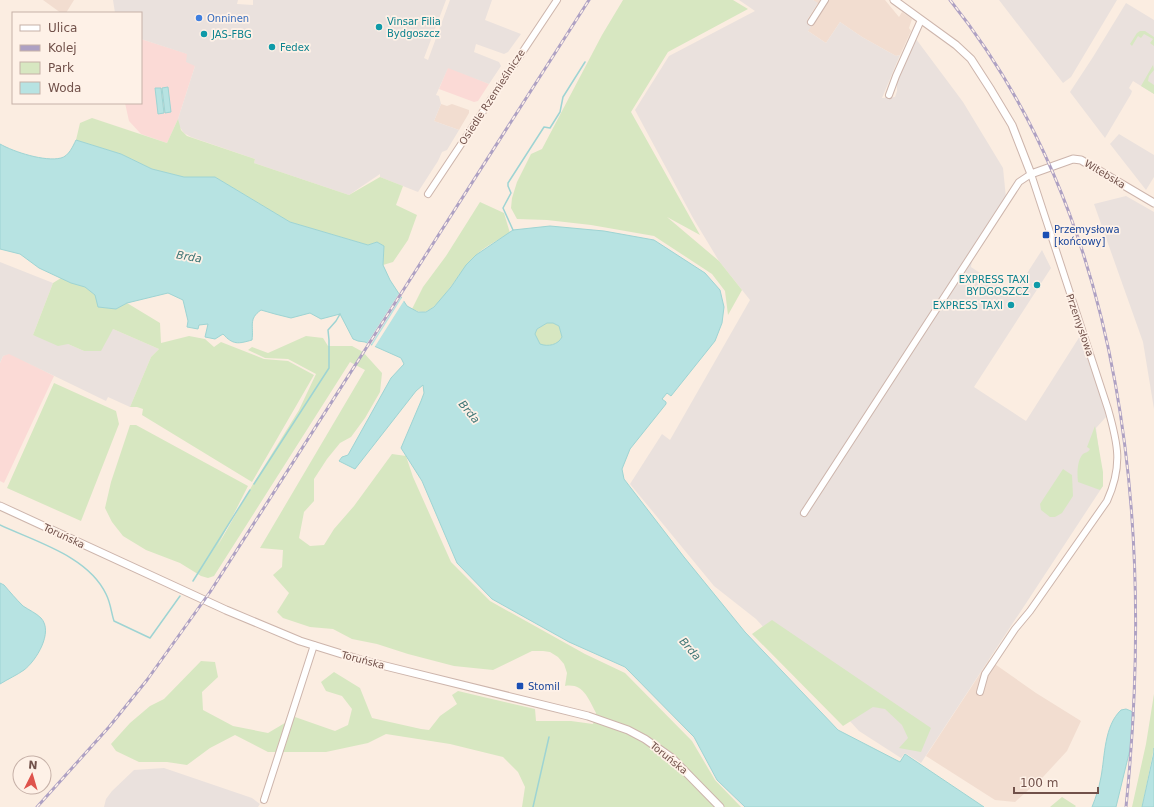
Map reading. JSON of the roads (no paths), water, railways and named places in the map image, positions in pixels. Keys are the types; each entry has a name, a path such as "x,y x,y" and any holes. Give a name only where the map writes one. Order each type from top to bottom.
{"street":[{"name":"Osiedle Rzemieślnicze","path":"428,194 557,0"},
{"path":"811,22 825,0"},
{"name":"Przemysłowa","path":"894,0 956,45 971,59 1012,125 1031,174 1108,409 1117,443 1118,459 1114,483 1107,501 990,665 983,678 980,692"},
{"path":"889,95 921,20"},
{"name":"Witebska","path":"1031,174 1073,159 1081,160 1154,203"},
{"path":"804,513 1019,182 1031,174"},
{"name":"Toruńska","path":"0,506 253,622 314,646 360,660 588,716 619,726 645,739 672,758 720,807"},
{"path":"264,800 314,646"}],"water":[{"path":"168,87 171,112 165,113 162,88"},
{"path":"155,88 161,88 164,113 158,114"},
{"name":"Brda","path":"76,140 121,154 152,169 184,177 215,177 290,222 368,245 377,242 384,246 383,265 390,280 407,306 418,312 426,312 434,307 451,287 466,265 476,255 513,230 550,226 604,231 654,240 705,273 720,290 724,307 722,323 715,341 671,396 667,393 662,399 666,402 666,404 630,449 622,469 624,479 684,557 745,632 838,730 900,762 905,754 984,807 745,807 717,780 694,737 625,667 569,642 492,599 457,563 422,481 401,448 424,393 423,385 416,391 355,469 339,461 342,457 348,455 391,378 404,364 401,358 365,342 353,339 340,314 321,319 310,313 291,318 261,310 254,317 252,323 252,340 236,343 223,334 215,339 205,337 208,324 199,325 198,329 187,327 188,321 183,300 168,293 127,303 116,309 98,307 95,295 85,287 71,283 39,268 20,254 0,249 0,144 30,156 54,159 64,157","holes":["547,323 553,323 559,326 562,337 558,342 552,345 540,344 535,334 537,329"]},
{"path":"0,583 4,585 23,606 41,618 46,631 42,646 29,666 0,684"},
{"path":"1126,709 1131,711 1134,715 1132,741 1116,807 1092,807 1100,781 1106,742 1111,724 1121,710"},
{"path":"1154,752 1154,807 1142,807"}],"waterway":[{"path":"513,230 503,208 511,193 508,183 544,127 550,128 560,112 563,97 585,62"},
{"path":"254,484 329,368 328,330 340,314"},
{"path":"193,581 250,490"},
{"path":"0,525 45,544 74,560 98,581 109,601 114,621 150,638 180,596"},
{"path":"533,807 549,737"}],"railway":[{"path":"37,807 109,727 147,680 210,592 589,0"},
{"path":"950,0 1010,87 1057,181 1091,280 1115,383 1130,489 1135,595 1134,702 1126,807"}],"place":[{"name":"Onninen","path":"199,18"},
{"name":"Vinsar Filia Bydgoszcz","path":"379,27"},
{"name":"JAS-FBG","path":"204,34"},
{"name":"Fedex","path":"272,47"},
{"name":"Przemysłowa [końcowy]","path":"1046,235"},
{"name":"EXPRESS TAXI BYDGOSZCZ","path":"1037,285"},
{"name":"EXPRESS TAXI","path":"1011,305"},
{"name":"Stomil","path":"520,686"}]}
